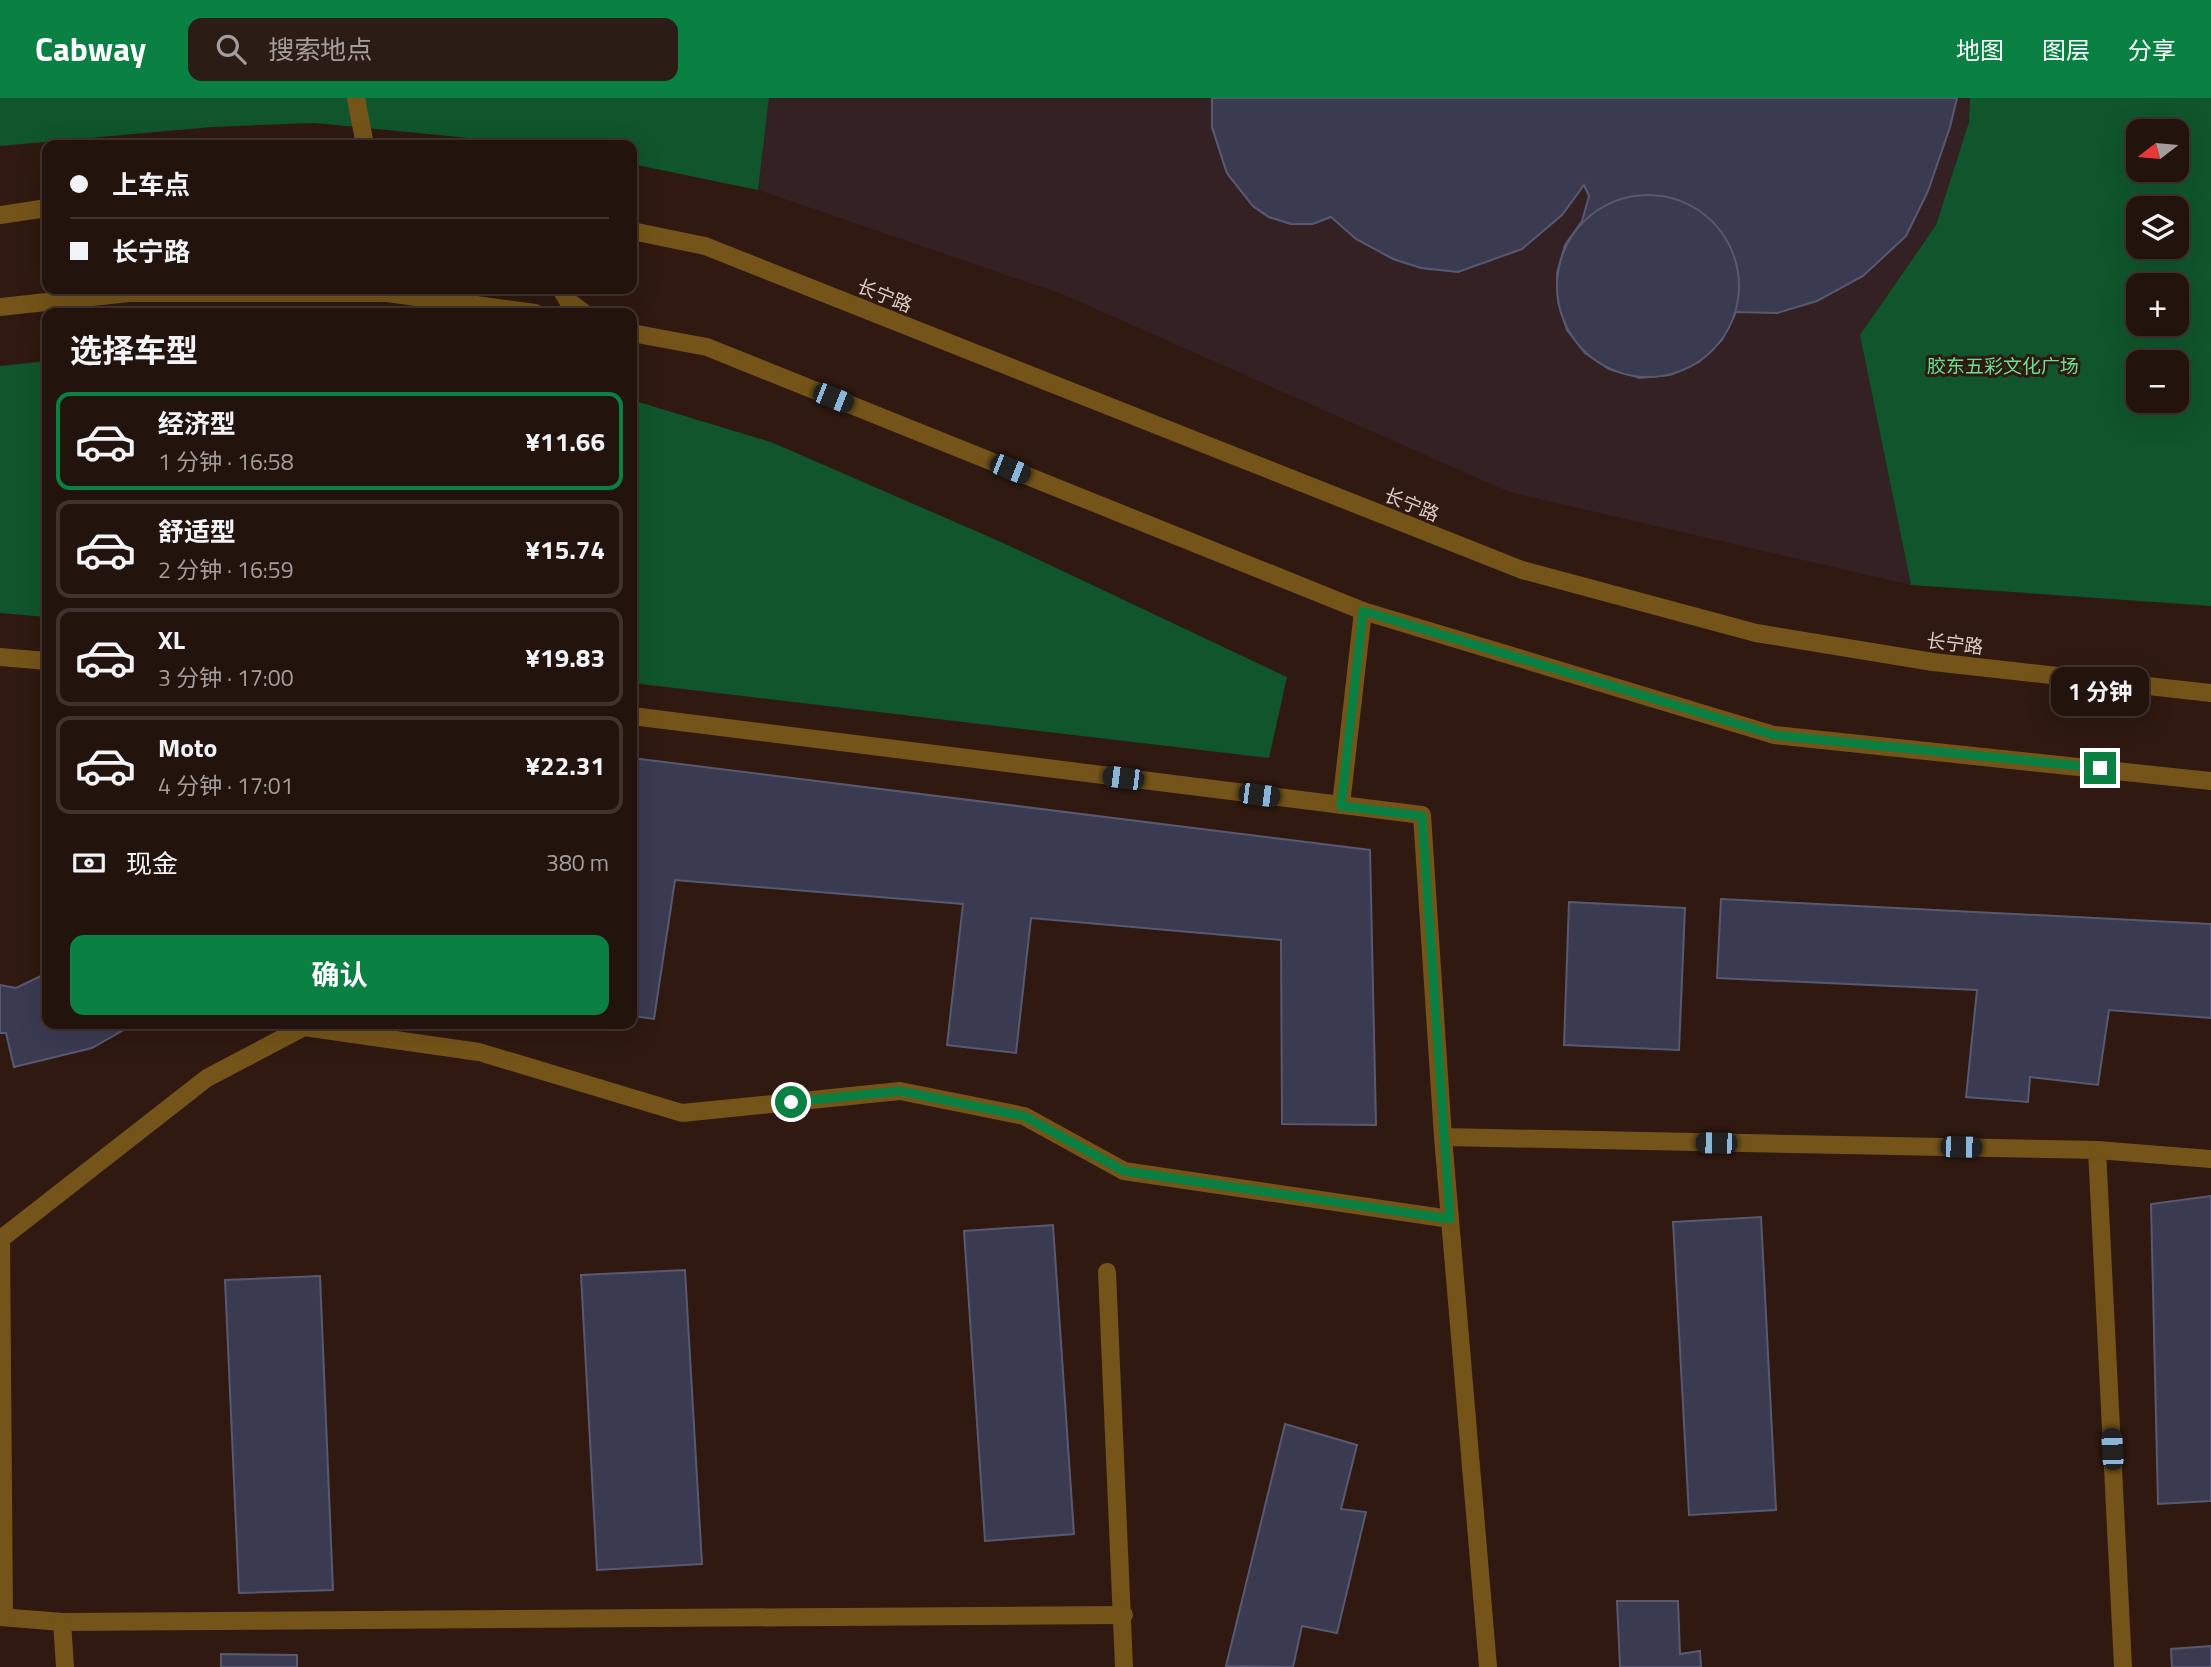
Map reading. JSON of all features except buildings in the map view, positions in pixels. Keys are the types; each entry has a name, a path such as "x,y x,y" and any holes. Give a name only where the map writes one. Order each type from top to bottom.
{"street":[{"path":"356,98 365,140"},
{"path":"0,215 42,209"},
{"name":"长宁路","path":"637,232 705,246 1522,570 1756,634 1933,662 2211,693"},
{"path":"0,307 120,294"},
{"path":"394,294 508,308"},
{"path":"564,294 568,302 577,308"},
{"path":"637,334 707,347 1363,611 1774,735 2211,781"},
{"path":"1341,806 1363,611"},
{"path":"0,657 42,661"},
{"path":"637,717 1422,816 1443,1137 1488,1667"},
{"path":"300,1029 207,1078 1,1239 2,1617 62,1622 1124,1615"},
{"path":"318,1029 479,1052 682,1113 900,1091 1024,1116 1124,1171 1450,1219"},
{"path":"1443,1137 2097,1150 2211,1159"},
{"path":"2097,1150 2123,1667"},
{"path":"1107,1272 1124,1615 1124,1667"},
{"path":"62,1622 65,1667"}],"shaded area":[{"path":"769,98 1970,98 1969,122 1936,225 1860,335 1911,585 1509,492 1062,294 758,190"}],"green space":[{"path":"0,98 769,98 758,190 637,165 637,140 490,140 315,123 212,127 42,140 42,142 0,146"},
{"name":"胶东五彩文化广场","path":"1970,98 2211,98 2211,606 1911,585 1860,335 1936,225 1969,122"},
{"path":"42,362 42,617 0,613 0,366"},
{"path":"637,402 771,442 1001,542 1287,677 1269,758 637,684"}],"route":[{"path":"791,1102 900,1091 1024,1116 1124,1171 1450,1219 1422,816 1341,806 1363,611 1774,735 2100,768"}]}
